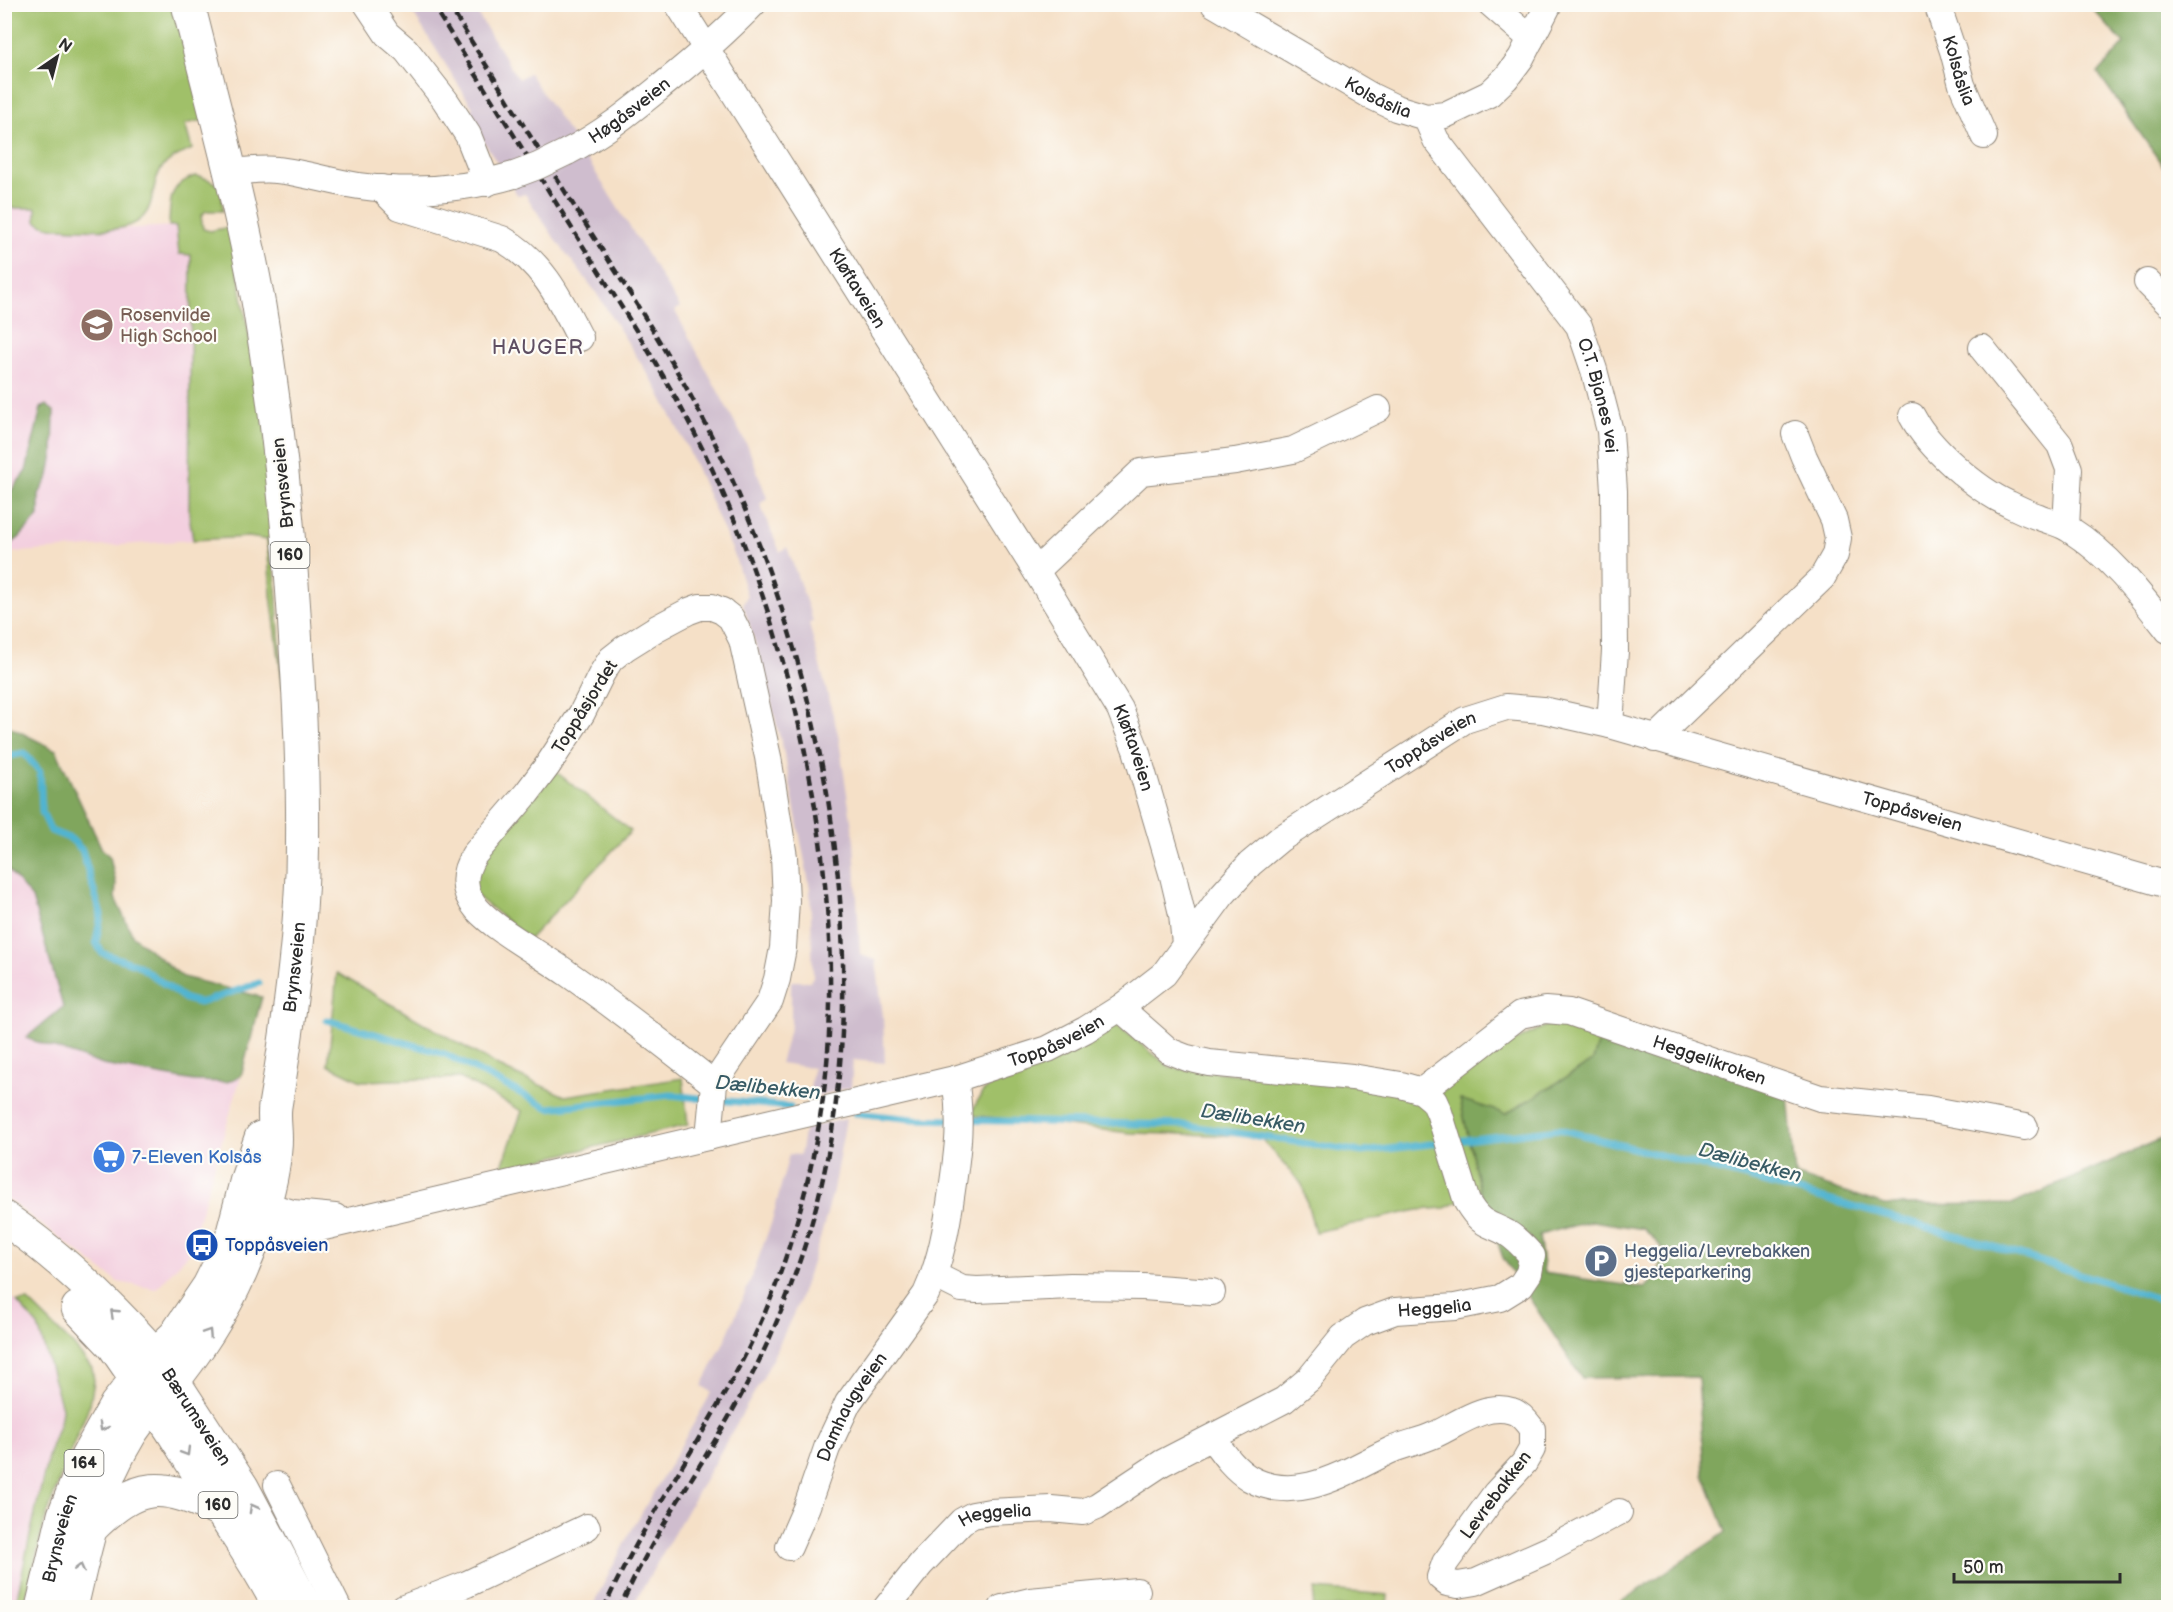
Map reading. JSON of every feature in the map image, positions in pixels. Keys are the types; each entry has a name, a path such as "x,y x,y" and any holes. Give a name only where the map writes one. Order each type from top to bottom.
{"main road":[{"name":"Brynsveien","path":"71,1608 100,1493 175,1336 208,1286 230,1244 253,1216 261,1138 274,1113 292,990 301,887 300,711 286,495 258,303 231,172 188,4"},
{"name":"Bærumsveien","path":"4,1218 69,1270 132,1330 154,1379 171,1427 267,1581 280,1608"},
{"name":"Bærumsveien","path":"4,1243 53,1284 114,1346 154,1379 242,1487 306,1608"},
{"name":"Brynsveien","path":"42,1608 56,1546 76,1480 87,1457 116,1405 154,1379"},
{"path":"90,1529 110,1509 128,1497 142,1492 160,1490 180,1494 222,1511"}],"street":[{"path":"367,4 387,34 406,50 445,100 468,135 487,183"},
{"name":"Kløftaveien","path":"678,4 1036,571 1120,709 1136,750 1173,876 1185,944"},
{"name":"Høgåsveien","path":"231,172 275,170 381,188 436,190 487,183 514,175 567,152 617,122 706,49 753,4"},
{"name":"Kolsåslia","path":"1214,4 1371,96 1396,108 1426,117 1445,115 1489,94 1506,78 1521,58 1549,4"},
{"path":"1491,4 1531,39"},
{"name":"Kolsåslia","path":"1937,4 1962,85 1984,136"},
{"name":"O.T. Bjanes vei","path":"1426,117 1436,140 1579,326 1594,370 1610,431 1614,491 1615,651 1610,725"},
{"path":"381,188 400,207 502,239 517,248 536,264 554,289 580,338"},
{"path":"2147,282 2169,303"},
{"path":"1982,348 2060,445 2069,469 2066,527"},
{"path":"1036,571 1140,472 1235,461 1293,450 1378,409"},
{"path":"1912,416 1921,433 1967,476 2006,503 2066,527 2094,546 2169,630"},
{"path":"1655,739 1822,578 1835,555 1838,538 1834,520 1795,434"},
{"name":"Toppåsjordet","path":"709,1137 714,1084 770,1000 777,979 783,948 786,901 784,857 779,822 768,757 742,640 731,618 722,610 700,607 681,615 633,643 611,659 564,742 527,793 474,855 467,866 464,879 477,909 490,920 648,1032 714,1084"},
{"name":"Toppåsveien","path":"253,1216 290,1234 955,1079 1048,1049 1120,1008 1164,974 1222,895 1250,864 1280,839 1465,720 1506,707 1543,710 1610,725 2169,885"},
{"path":"1120,1008 1169,1051 1187,1058 1209,1063 1401,1084 1428,1096"},
{"name":"Heggelikroken","path":"1428,1096 1520,1015 1545,1010 1561,1011 1604,1022 1820,1098 1929,1109 2025,1127"},
{"name":"Damhaugveien","path":"789,1547 807,1506 827,1448 848,1403 926,1294 934,1275 947,1231 959,1144 960,1107 955,1079"},
{"name":"Heggelia","path":"886,1608 921,1564 962,1521 973,1515 1051,1509 1083,1512 1097,1506 1162,1463 1284,1400 1310,1379 1343,1337 1365,1322 1395,1311 1455,1307 1500,1298 1521,1286 1529,1273 1532,1256 1520,1242 1507,1233 1486,1225 1475,1215 1467,1202 1428,1096"},
{"path":"934,1275 949,1284 969,1290 1133,1286 1212,1292"},
{"name":"Levrebakken","path":"1212,1438 1229,1461 1248,1477 1262,1484 1285,1488 1307,1486 1334,1479 1388,1452 1434,1435 1477,1414 1495,1410 1512,1411 1523,1418 1532,1429 1532,1449 1524,1463 1496,1493 1444,1563 1440,1577 1448,1583 1458,1585 1476,1582 1550,1549 1618,1512"},
{"path":"277,1485 338,1608"},
{"path":"404,1608 466,1584 587,1527"},
{"path":"1002,1608 1030,1601 1137,1591"}],"shaded area":[{"path":"408,5 472,5 518,79 529,73 589,162 680,307 675,311 748,447 767,498 760,504 780,552 787,547 813,621 809,624 838,734 854,840 860,955 876,960 883,1016 885,1063 853,1060 851,1087 809,1098 813,1068 780,1063 791,1025 791,981 810,981 813,977 810,889 786,762 762,666 743,604 747,596 734,554 687,447 658,390 595,291 555,239 525,194 518,196 466,113 473,108"},
{"name":"Rosenvilde High School","path":"5,208 36,208 43,226 51,227 96,230 176,226 179,254 191,255 189,514 193,540 5,553"},
{"path":"4,866 32,898 63,1007 27,1038 227,1082 241,1076 189,1253 156,1289 118,1282 5,1197"},
{"path":"846,1119 832,1195 820,1239 798,1304 765,1374 632,1607 592,1607 627,1538 712,1392 702,1386 749,1284 772,1221 789,1154 800,1155 805,1128"},
{"path":"4,1292 17,1302 38,1326 62,1408 62,1419 51,1445 25,1553 15,1608 4,1607"}],"green space":[{"path":"4,5 174,5 204,120 185,124 192,149 171,160 161,169 155,182 150,205 139,221 111,229 57,228 36,221 36,208 5,208"},
{"path":"2089,5 2168,5 2168,173 2098,73 2124,44"},
{"path":"195,176 221,185 223,211 206,211 201,216 203,229 210,231 230,227 265,426 283,688 271,595 267,540 249,537 193,540 189,514 191,255 179,254 176,226 169,226 172,195 175,189"},
{"path":"46,405 54,411 53,453 49,476 39,494 39,516 19,538 5,548 5,499 26,471 41,408"},
{"path":"4,724 56,750 102,849 110,857 116,884 115,898 133,936 183,977 262,997 241,1076 227,1082 194,1081 103,1065 26,1038 63,1007 32,898 5,866"},
{"path":"555,771 631,831 529,939 473,893 477,865"},
{"path":"337,973 505,1070 565,1096 683,1078 688,1125 501,1169 522,1111 460,1078 361,1081 328,1065"},
{"path":"1561,1018 1604,1022 1593,1061 1506,1114 1460,1099 1480,1191 1445,1208 1418,1210 1315,1232 1302,1184 1259,1136 1130,1133 970,1115 982,1093 996,1080 1117,1025 1171,1068 1442,1092 1464,1067 1477,1068 1502,1048"},
{"path":"1604,1022 1788,1094 1795,1175 1884,1205 2013,1204 2168,1136 2168,1607 1613,1607 1726,1532 1704,1475 1698,1377 1582,1378 1503,1258 1480,1191 1460,1099 1506,1114 1593,1061","holes":["1592,1221 1644,1229 1663,1249 1658,1277 1644,1288 1544,1273 1539,1235"]},
{"path":"28,1301 74,1346 92,1368 94,1381 90,1404 44,1523 24,1607 15,1608 44,1476 62,1408 38,1326 17,1302"},
{"path":"1315,1589 1388,1595 1387,1607 1313,1607"}],"waterway":[{"name":"Dælibekken","path":"4,757 24,753 40,772 42,812 51,831 71,839 82,850 101,915 96,942 102,953 138,965 185,999 200,1003 259,983"},
{"name":"Dælibekken","path":"327,1020 445,1054 549,1108 671,1095 707,1099"},
{"name":"Dælibekken","path":"718,1100 790,1107"},
{"name":"Dælibekken","path":"855,1113 914,1119 1185,1125 1362,1152 1559,1129 1753,1179 1986,1244 2168,1302"}],"railway":[{"path":"432,4 651,355 713,471 767,608 788,680 805,755 818,830 827,905 830,979 828,1051 816,1139 796,1226 760,1325 717,1407 624,1567 604,1608"},
{"path":"448,4 649,324 705,423 748,518 785,619 813,724 833,832 842,942 841,1050 828,1156 801,1257 791,1286 754,1371 651,1547 620,1608"}],"place":[{"name":"Rosenvilde High School","path":"97,325"},
{"name":"7-Eleven Kolsås","path":"109,1157"},
{"name":"Toppåsveien","path":"202,1245"},
{"name":"Heggelia/Levrebakken gjesteparkering","path":"1601,1261"}],"district":[{"name":"HAUGER","path":"538,348"}]}
